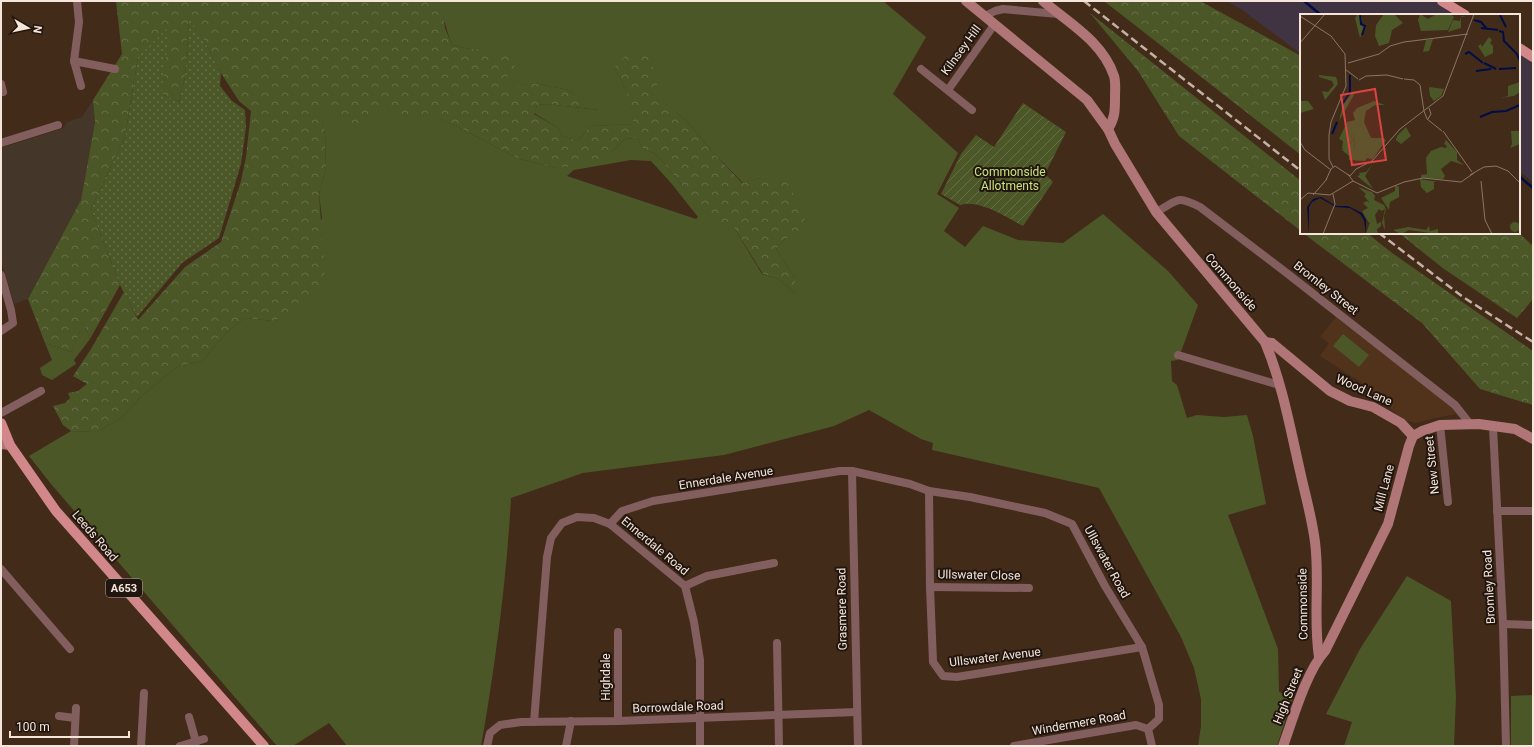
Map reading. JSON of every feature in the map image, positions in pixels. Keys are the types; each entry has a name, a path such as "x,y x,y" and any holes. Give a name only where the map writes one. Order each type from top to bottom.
{"main road":[{"path":"1442,1 1463,14"},
{"path":"1520,49 1533,57"},
{"name":"Leeds Road","path":"1,423 6,445 56,511 264,746"}],"street":[{"path":"77,1 80,22 74,61 77,82"},
{"name":"Commonside","path":"966,1 985,16 994,26 1086,100 1108,129 1115,144 1156,212 1265,342 1284,397 1315,542 1317,642 1319,657"},
{"path":"1043,1 1093,41 1105,59 1114,77 1115,94 1114,120 1108,129"},
{"path":"985,16 1003,9 1058,14"},
{"name":"Kilnsey Hill","path":"948,90 994,26"},
{"path":"74,61 115,69"},
{"path":"921,69 972,110"},
{"path":"1,143 58,125"},
{"name":"Bromley Street","path":"1156,212 1174,201 1186,200 1200,207 1455,405 1470,424"},
{"path":"1,275 13,322 1,331"},
{"name":"Wood Lane","path":"1265,342 1272,343 1330,391 1350,401 1373,407 1401,423 1413,436"},
{"path":"1178,355 1280,385"},
{"path":"1,413 41,391"},
{"path":"1413,436 1422,430 1440,425 1470,424 1514,429 1533,439"},
{"name":"New Street","path":"1440,425 1448,502"},
{"name":"Bromley Road","path":"1493,427 1503,624 1506,746"},
{"name":"Mill Lane","path":"1319,657 1325,651 1388,524 1413,436"},
{"name":"Ullswater Road","path":"852,471 910,484 929,491 970,497 1045,513 1072,524 1105,586 1142,647 1159,705 1159,719 1148,729"},
{"name":"Ennerdale Avenue","path":"610,524 622,511 653,501 852,471"},
{"name":"Grasmere Road","path":"852,471 858,746"},
{"name":"Ullswater Avenue","path":"929,491 930,587 933,662 943,676 957,677 1142,647"},
{"path":"1497,511 1533,511"},
{"name":"Ennerdale Road","path":"534,722 546,557 551,538 562,523 577,517 594,518 610,524 685,586 694,622 700,660 700,746"},
{"path":"685,586 707,576 774,563"},
{"path":"1,569 70,649"},
{"name":"Ullswater Close","path":"930,587 1029,588"},
{"path":"1503,624 1533,625"},
{"name":"Highdale","path":"618,632 618,721"},
{"path":"777,643 780,746"},
{"name":"High Street","path":"1283,746 1303,691 1319,657"},
{"path":"142,746 144,693"},
{"path":"74,746 76,708"},
{"name":"Borrowdale Road","path":"487,746 490,733 500,725 534,722 618,721 857,712"},
{"path":"59,716 75,718"},
{"path":"189,717 196,742"},
{"path":"566,746 571,721"},
{"name":"Windermere Road","path":"1014,746 1136,725 1148,729"},
{"path":"1148,729 1152,746"},
{"path":"180,746 204,739"}],"shaded area":[{"path":"1226,1 1442,1 1463,14 1300,14 1300,53 1241,9"},
{"path":"1520,49 1533,56 1533,182 1520,172"},
{"path":"93,100 95,122 81,200 28,299 14,304 1,260 1,148 64,128 67,122 82,117"},
{"path":"1336,317 1453,407 1457,412 1456,414 1416,423 1403,420 1365,385 1320,356 1329,343 1320,337"}],"green space":[{"path":"116,1 437,1 443,12 445,28 452,45 470,49 509,52 515,66 498,90 534,83 569,90 600,110 547,104 537,105 534,114 558,128 562,136 578,141 590,126 634,124 632,109 627,95 614,68 626,55 647,55 657,77 657,97 686,120 710,149 742,183 761,178 784,178 806,215 798,237 786,238 776,249 795,278 795,294 779,279 763,274 733,226 720,226 655,154 642,148 638,138 625,139 613,151 598,159 572,166 554,168 519,159 460,128 424,112 429,121 380,109 352,130 316,92 325,134 326,168 319,194 325,281 300,303 274,321 244,318 227,332 202,361 177,367 144,394 121,418 97,432 71,431 63,425 53,406 65,403 70,398 68,393 78,391 87,384 73,376 91,349 124,292 138,320 185,267 221,242 241,181 246,157 251,111 239,101 221,73 202,37 189,20 185,77 179,102 161,94 138,57 125,137 91,209 120,285 90,339 84,323 71,352 45,343 28,299 81,200 95,122 93,100 122,54"},
{"path":"437,1 883,1 926,37 893,94 958,153 937,194 959,208 944,231 965,247 983,226 1018,240 1063,243 1103,214 1168,271 1198,305 1178,360 1171,361 1172,381 1177,385 1187,418 1197,415 1224,417 1247,415 1253,436 1266,504 1228,515 1278,649 1279,692 1293,697 1277,746 1198,746 1201,726 1201,699 1194,668 1181,637 1099,488 932,450 933,443 921,439 869,410 834,426 724,455 583,473 511,498 500,623 481,746 347,746 329,723 293,746 277,746 51,484 29,456 71,431 97,432 121,418 144,394 177,367 202,361 227,332 244,318 274,321 322,218 319,194 326,168 325,134 315,92 428,120 423,111 460,128 519,159 554,168 613,151 625,139 638,138 642,148 655,154 685,189 733,226 762,274 779,279 795,294 795,278 776,249 786,238 761,178 743,183 710,149 686,120 656,97 657,77 614,68 628,95 635,124 590,126 578,141 562,136 558,128 534,113 537,105 547,104 599,110 569,90 534,83 498,91 470,49 452,45","holes":["631,160 651,161 698,217 696,219 567,176 574,170"]},
{"path":"1104,1 1200,1 1300,55 1300,154"},
{"path":"1090,13 1300,180 1300,230 1179,136 1138,71"},
{"path":"189,19 202,37 221,73 220,86 232,101 245,110 246,127 241,164 219,238 182,263 137,317 120,285 91,209 125,137 138,57 170,26 161,94 179,102 185,77"},
{"name":"Commonside Allotments","path":"1023,103 1066,132 1045,174 1053,182 1023,226 992,210 975,204 960,205 941,194 961,154 976,135 994,147"},
{"path":"1304,234 1368,234 1392,253 1533,351 1533,405 1480,389 1422,323"},
{"path":"1400,234 1520,234 1533,246 1533,299 1517,318 1444,269"},
{"path":"84,322 90,339 74,360 76,364 52,380 42,375 40,368 52,360 45,343 71,352"},
{"path":"1343,334 1369,355 1359,367 1333,346"},
{"path":"1407,576 1451,601 1456,697 1454,746 1344,746 1352,722 1326,714 1360,649"},
{"path":"1533,695 1533,746 1511,746 1511,696"}],"waterway":[{"path":"1304,1 1320,14"},
{"path":"1520,177 1533,188"}],"railway":[{"path":"1084,1 1300,170"},
{"path":"1380,234 1463,297 1533,342"}]}
